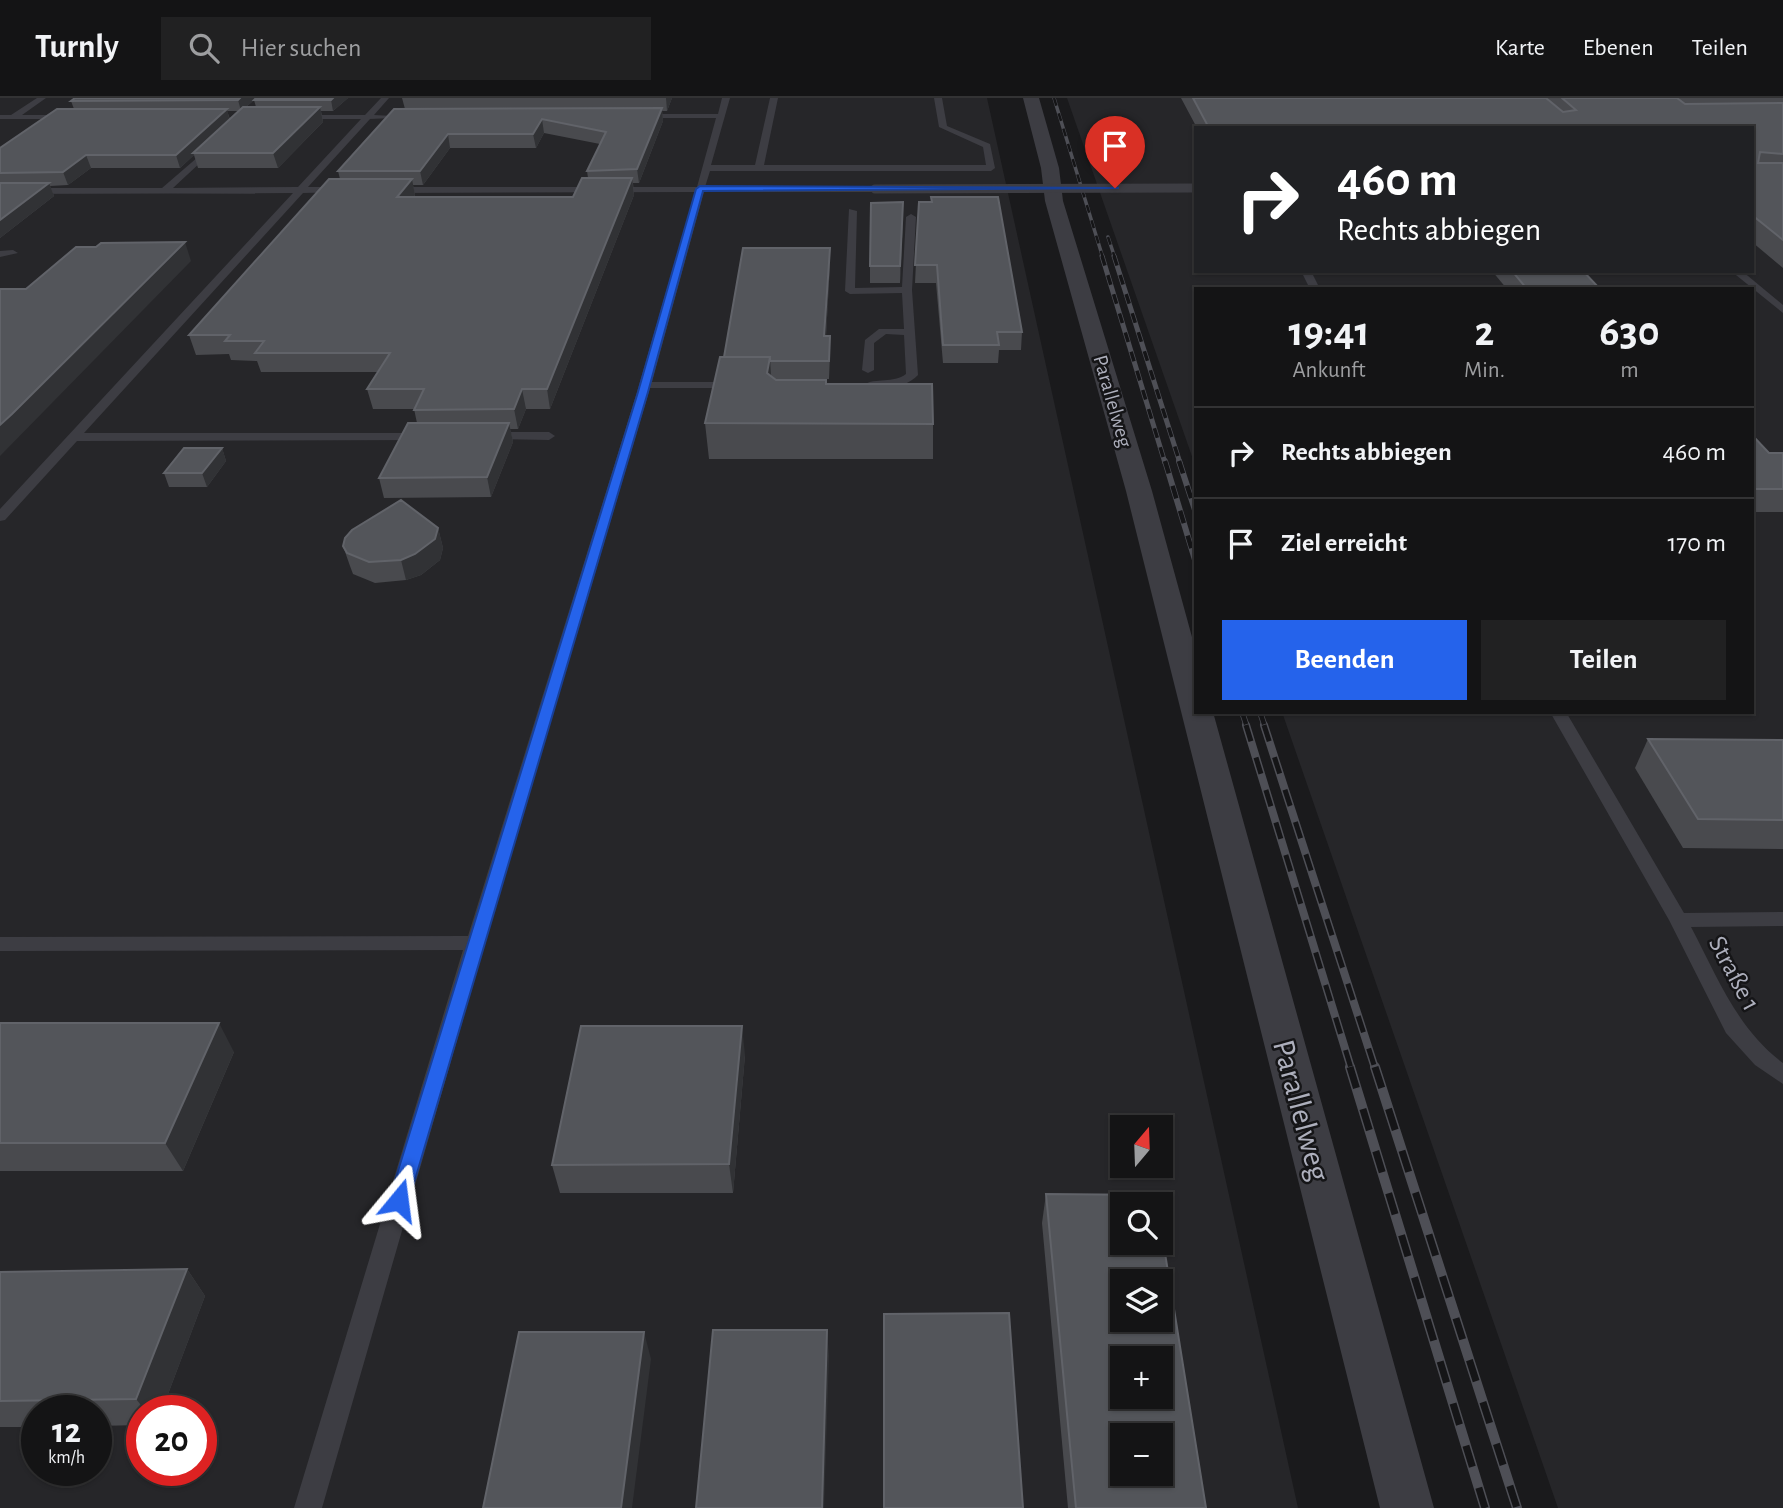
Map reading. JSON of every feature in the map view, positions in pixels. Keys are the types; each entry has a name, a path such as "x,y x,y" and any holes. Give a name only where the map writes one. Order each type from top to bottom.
{"street":[{"name":"Parallelweg","path":"1031,98 1050,168 1055,201 1135,478 1194,702"},
{"name":"Parallelweg","path":"1198,714 1407,1508"}],"lane":[{"path":"0,125 42,98"},
{"path":"0,517 385,98"},
{"path":"308,1508 475,943 645,385 726,98"},
{"path":"759,168 774,98"},
{"path":"706,168 991,168 987,146 943,127 938,98"},
{"path":"636,116 648,120 720,116"},
{"path":"0,117 80,117"},
{"path":"284,117 421,117"},
{"path":"165,190 223,135"},
{"path":"383,190 1194,188"},
{"path":"0,191 355,190"},
{"path":"852,211 850,291 907,290"},
{"path":"861,385 888,385 908,380 912,375 907,290 911,217"},
{"path":"0,254 13,253"},
{"path":"1738,273 1783,310"},
{"path":"868,370 869,342 883,331 909,331"},
{"path":"908,380 912,398"},
{"path":"645,385 755,385"},
{"path":"479,436 549,436"},
{"path":"74,437 437,437"},
{"name":"Straße 1","path":"1559,714 1678,920 1734,1027 1762,1059 1783,1075"},
{"path":"1678,920 1783,919"},
{"path":"0,944 475,943"}],"shaded area":[{"path":"0,98 987,98 1298,1508 0,1508"},
{"path":"1067,98 1783,98 1783,1508 1558,1508 1283,714 1754,714 1754,287 1194,287 1194,462"}],"building":[{"path":"75,98 240,98 71,101"},
{"path":"256,98 333,98 254,100"},
{"path":"1193,98 1546,98 1563,112 1576,110 1562,98 1677,98 1685,104 1783,103 1783,154 1760,152 1758,163 1783,163 1783,240 1754,217 1754,126 1208,126"},
{"path":"243,107 320,107 273,153 193,153"},
{"path":"662,108 637,169 587,171 606,132 542,119 533,134 448,134 420,171 338,171 394,109"},
{"path":"57,109 227,109 176,155 86,155 63,172 0,173 0,148"},
{"path":"582,178 632,178 547,389 522,389 514,409 414,410 424,389 367,389 390,353 255,353 264,341 225,341 230,335 189,335 329,179 412,179 397,197 573,197"},
{"path":"0,183 49,183 0,220"},
{"path":"931,197 998,197 1022,332 997,332 999,345 943,345 937,265 915,265 919,202 932,202"},
{"path":"903,202 900,266 870,266 871,203"},
{"path":"185,242 0,425 0,289 26,289 76,247 96,247 101,243"},
{"path":"743,248 830,248 824,336 830,336 829,361 770,361 770,357 724,357"},
{"path":"1514,273 1585,273 1598,287 1525,287"},
{"path":"720,357 770,357 767,373 776,380 826,380 826,384 932,384 933,424 705,423"},
{"path":"408,423 509,423 487,477 379,478"},
{"path":"1754,437 1769,453 1783,453 1783,489 1754,489"},
{"path":"184,448 222,448 202,473 164,473"},
{"path":"401,500 438,528 435,539 415,554 401,560 369,562 347,553 343,546 345,538 352,530"},
{"path":"1648,739 1783,740 1783,820 1698,819"},
{"path":"0,1023 219,1023 165,1143 0,1143"},
{"path":"581,1026 742,1026 729,1164 552,1165"},
{"path":"1046,1194 1110,1195 1110,1255 1165,1255 1168,1269 1110,1269 1110,1332 1173,1332 1173,1303 1206,1508 1076,1508"},
{"path":"187,1269 138,1395 126,1395 126,1399 112,1399 112,1395 21,1395 21,1401 0,1401 0,1272"},
{"path":"1009,1313 1023,1508 884,1508 884,1314"},
{"path":"713,1330 827,1330 822,1508 696,1508"},
{"path":"519,1332 644,1332 621,1508 483,1508"}],"railway":[{"path":"1054,98 1103,258"},
{"path":"1108,237 1115,258"},
{"path":"1102,256 1165,463"},
{"path":"1114,256 1180,463"},
{"path":"1165,461 1194,557"},
{"path":"1179,461 1194,507"},
{"path":"1243,714 1247,727"},
{"path":"1261,714 1265,727"},
{"path":"1246,725 1351,1068"},
{"path":"1264,725 1375,1068"},
{"path":"1350,1067 1485,1508"},
{"path":"1375,1067 1517,1508"}],"route":[{"path":"399,1200 643,392 700,189 1115,188"}]}
